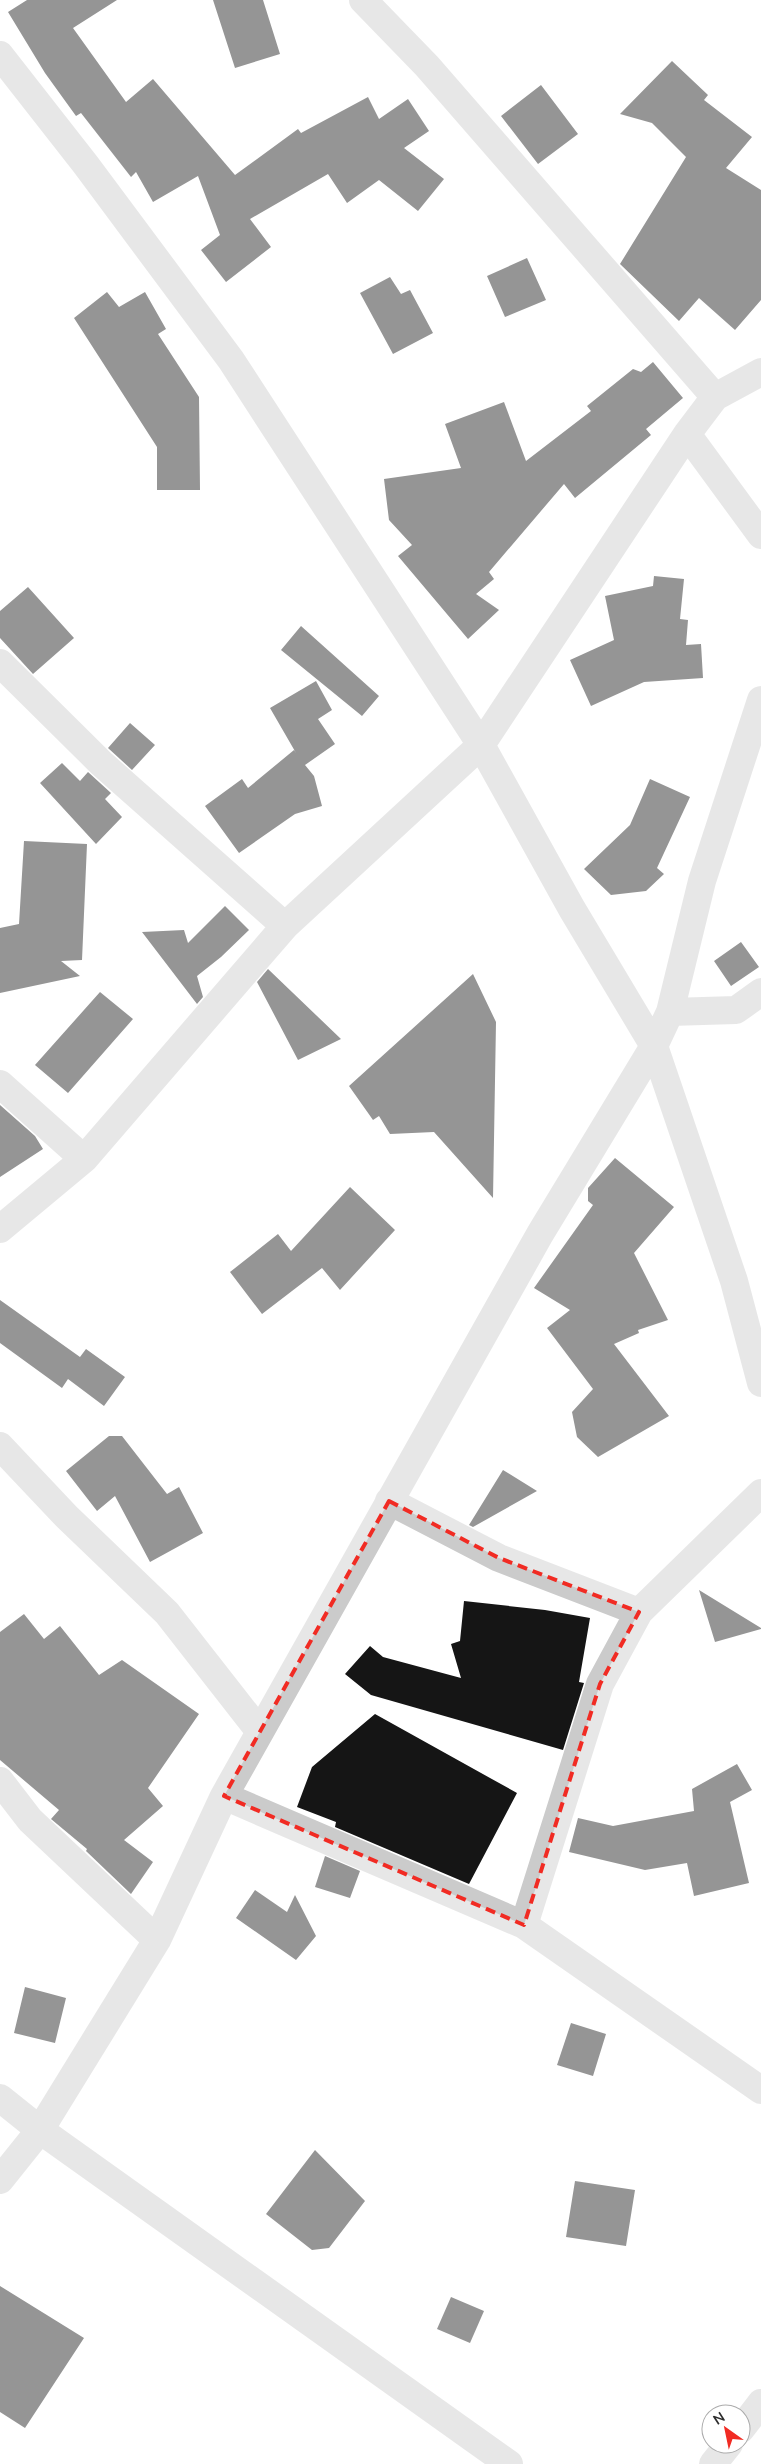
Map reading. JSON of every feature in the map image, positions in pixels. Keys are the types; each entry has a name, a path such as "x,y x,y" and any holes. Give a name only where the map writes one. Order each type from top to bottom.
{"street":[{"path":"362,0 427,66 715,397"},
{"path":"0,55 86,165 230,360 481,745 572,909 654,1046 734,1281 761,1383"},
{"path":"0,1229 84,1159 285,926 481,745 687,434 715,397 761,372"},
{"path":"687,434 761,535"},
{"path":"0,663 101,763 285,926"},
{"path":"0,2180 40,2130 156,1940 224,1796 540,1234 654,1046 670,1012 702,881 761,700"},
{"path":"670,1012 736,1010 761,992"},
{"path":"0,1084 84,1159"},
{"path":"0,1446 67,1517 167,1614 260,1732"},
{"path":"524,1925 600,1684 639,1612 761,1493"},
{"path":"389,1501 499,1558 639,1612"},
{"path":"0,1781 30,1820 156,1940"},
{"path":"224,1796 524,1925 761,2090"},
{"path":"0,2098 40,2130 509,2464"},
{"path":"751,2416 761,2403"},
{"path":"713,2464 721,2454"}],"highlighted area":[{"path":"389,1501 499,1558 639,1612 600,1684 524,1925 224,1796"}],"building":[{"path":"27,0 117,0 73,28 126,102 153,79 235,175 298,129 301,133 368,97 379,119 408,99 429,131 404,148 444,179 418,211 379,180 347,203 328,174 250,219 271,247 226,282 201,250 220,235 198,176 153,202 136,172 131,177 81,113 76,116 45,73 8,12"},
{"path":"213,0 263,0 280,54 235,68"},
{"path":"672,61 708,95 704,100 752,137 726,168 761,190 761,300 735,330 699,298 679,321 620,264 686,157 652,123 620,114"},
{"path":"541,85 578,134 538,164 501,116"},
{"path":"527,258 546,300 505,317 487,276"},
{"path":"390,277 401,294 410,290 433,333 393,354 360,293"},
{"path":"107,292 119,307 145,292 166,329 158,334 199,397 200,490 157,490 157,447 74,318"},
{"path":"653,362 683,398 646,429 651,435 575,498 564,484 489,572 494,579 476,594 499,610 468,639 398,556 412,545 389,520 384,479 461,468 445,424 504,402 526,461 591,411 587,406 633,369 641,372"},
{"path":"654,576 684,579 680,619 688,620 686,645 701,644 703,678 644,682 591,706 570,660 614,640 605,596 653,586"},
{"path":"28,587 74,638 33,674 0,638 0,611"},
{"path":"301,626 379,696 362,716 281,650"},
{"path":"316,681 332,710 318,719 335,744 305,765 314,776 322,806 295,814 239,853 205,806 242,779 248,788 294,750 296,753 270,708"},
{"path":"130,723 155,745 132,770 108,748"},
{"path":"62,763 80,781 88,772 111,793 105,799 122,817 96,844 40,783"},
{"path":"650,779 690,797 657,868 664,874 646,891 611,895 584,869 630,825"},
{"path":"24,841 87,844 82,960 61,961 80,976 0,993 0,928 19,924"},
{"path":"225,906 249,930 221,957 197,976 203,997 197,1004 142,932 184,930 188,943"},
{"path":"741,942 759,967 731,986 714,961"},
{"path":"268,969 341,1039 298,1060 257,982"},
{"path":"473,974 496,1022 493,1198 434,1132 390,1134 379,1116 373,1120 349,1086"},
{"path":"100,992 133,1019 68,1093 35,1065"},
{"path":"0,1105 35,1136 43,1149 0,1177"},
{"path":"615,1158 674,1207 634,1253 668,1320 638,1330 639,1333 614,1344 669,1416 598,1457 577,1437 572,1412 593,1389 547,1328 570,1310 534,1288 593,1205 588,1201 588,1188"},
{"path":"350,1187 395,1230 340,1290 322,1268 262,1314 230,1272 278,1234 291,1251"},
{"path":"0,1300 80,1357 86,1349 125,1377 104,1406 68,1379 62,1388 0,1343"},
{"path":"109,1436 122,1436 167,1494 179,1487 203,1533 150,1562 115,1496 97,1511 66,1471"},
{"path":"503,1470 537,1491 473,1527 469,1525"},
{"path":"699,1590 761,1628 761,1629 715,1642"},
{"path":"464,1601 545,1610 590,1618 579,1682 584,1683 563,1750 371,1695 345,1674 370,1646 383,1657 461,1678 451,1644 460,1641"},
{"path":"24,1614 44,1639 60,1626 99,1675 122,1660 199,1714 148,1788 163,1806 124,1840 153,1862 131,1894 86,1851 87,1849 51,1819 59,1810 0,1760 0,1632"},
{"path":"375,1714 517,1793 469,1884 335,1827 336,1822 297,1807 312,1767"},
{"path":"737,1764 752,1790 730,1802 749,1883 694,1896 687,1863 645,1870 569,1852 578,1818 613,1826 694,1811 692,1789"},
{"path":"325,1856 360,1871 350,1898 315,1887"},
{"path":"255,1890 287,1912 295,1895 316,1936 296,1960 236,1918"},
{"path":"25,1987 66,1998 55,2043 14,2033"},
{"path":"571,2023 606,2034 593,2076 557,2065"},
{"path":"315,2150 365,2201 329,2248 312,2250 266,2214"},
{"path":"575,2181 635,2190 626,2246 566,2237"},
{"path":"0,2286 84,2338 25,2428 0,2412"},
{"path":"451,2297 484,2311 470,2343 437,2329"}]}
